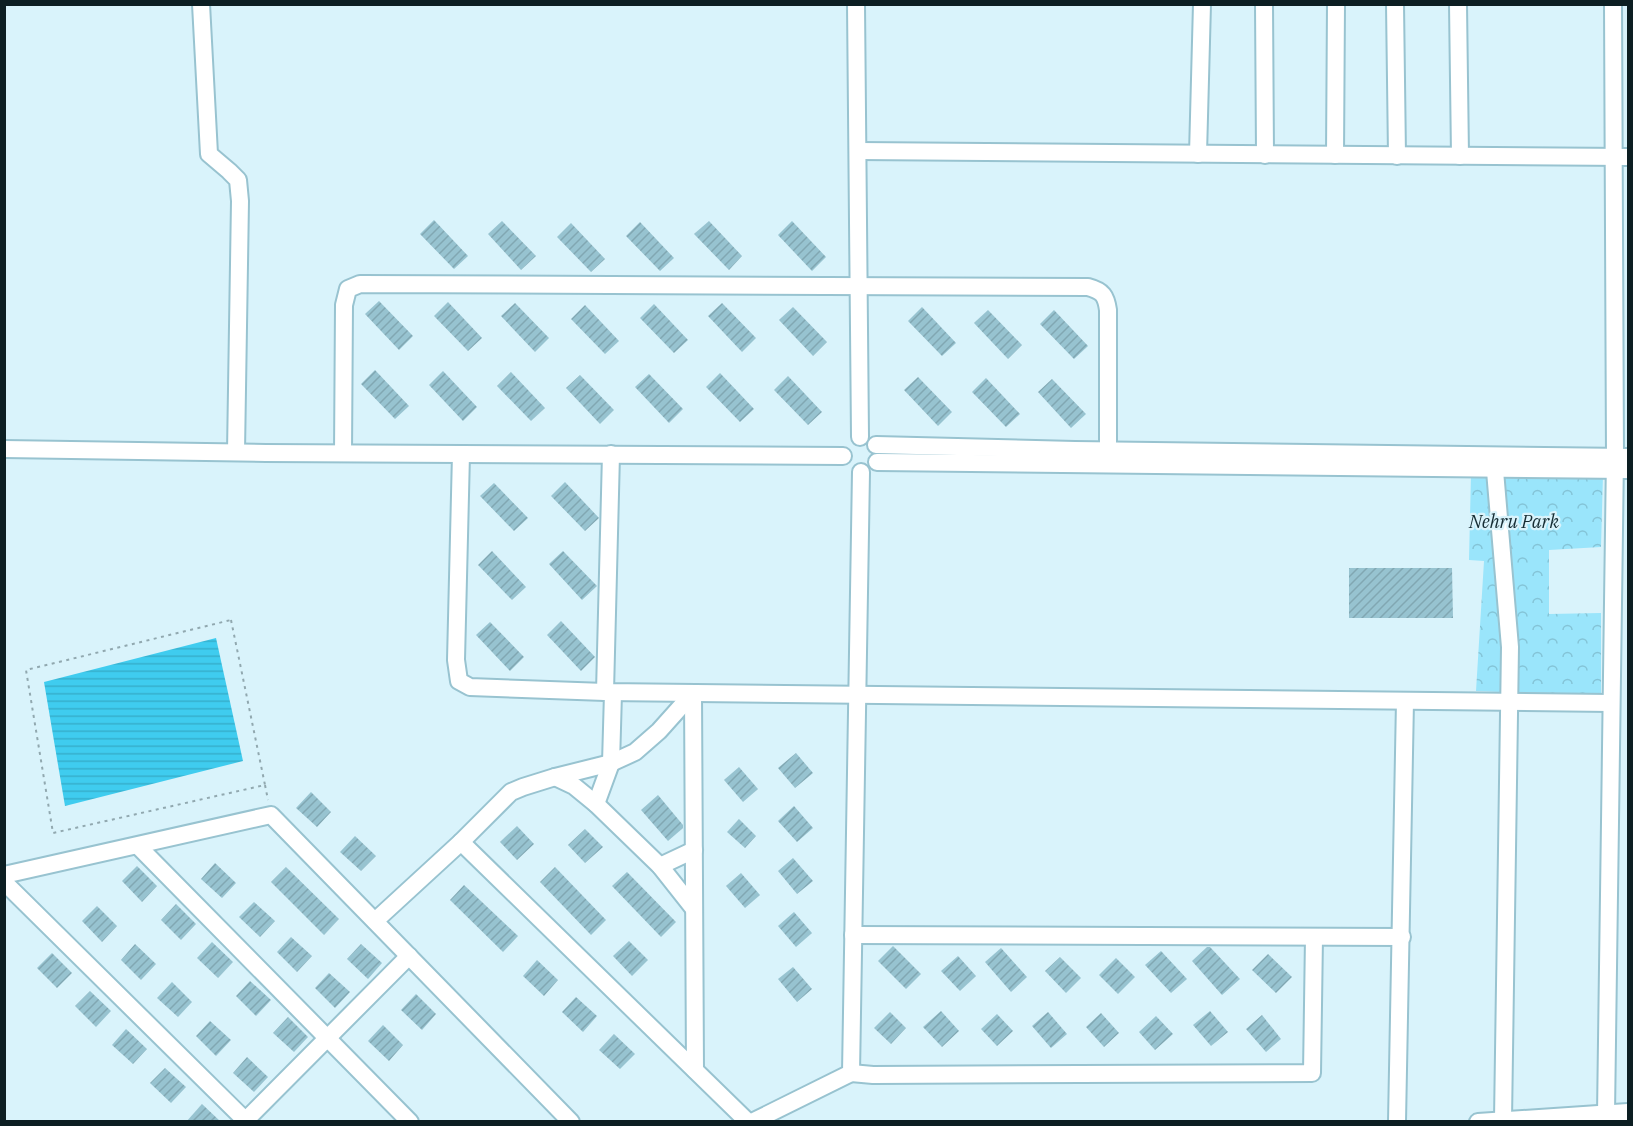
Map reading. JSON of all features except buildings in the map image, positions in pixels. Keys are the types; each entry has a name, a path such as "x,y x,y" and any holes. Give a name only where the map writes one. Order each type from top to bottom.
{"street":[{"path":"201,4 209,154 238,180 240,201 236,452"},
{"path":"856,4 860,437"},
{"path":"1198,154 1202,4"},
{"path":"1264,4 1265,155"},
{"path":"1335,155 1336,4"},
{"path":"1395,4 1397,156"},
{"path":"1458,4 1460,156"},
{"path":"1606,1114 1611,703 1622,463 1621,158 1613,4"},
{"path":"858,151 1621,158"},
{"path":"343,453 344,305 348,289 360,284 1088,287 1099,290 1106,299 1108,310 1108,450"},
{"path":"853,438 873,440 876,445 879,459 873,468 861,472 854,471 846,465 843,456 846,445 853,438"},
{"path":"876,445 1494,462"},
{"path":"4,449 843,456"},
{"path":"461,454 456,660 459,681 470,687 609,693 1611,703"},
{"path":"596,804 611,763 609,693 611,454"},
{"path":"877,462 1622,463"},
{"path":"1494,462 1510,647 1503,1120"},
{"path":"851,1072 861,472"},
{"path":"375,921 511,792 555,777 611,763 635,752 659,731 693,693"},
{"path":"693,693 695,1070"},
{"path":"1397,1122 1405,701"},
{"path":"555,777 574,786 596,804 660,866 694,909"},
{"path":"4,875 271,815 571,1122"},
{"path":"460,842 750,1122 851,1072 873,1075 1312,1073 1314,936"},
{"path":"138,846 410,1122"},
{"path":"660,866 694,850"},
{"path":"4,882 247,1121 409,956"},
{"path":"853,935 1402,937"},
{"path":"1478,1122 1629,1112"}],"path":[{"path":"231,620 265,785 52,833 26,670 224,621 231,620"}],"green space":[{"name":"Nehru Park","path":"1471,474 1603,475 1601,547 1549,550 1549,614 1601,613 1601,696 1476,691 1484,561 1469,560"}],"shaded area":[{"path":"216,638 243,761 65,806 44,682"}]}
